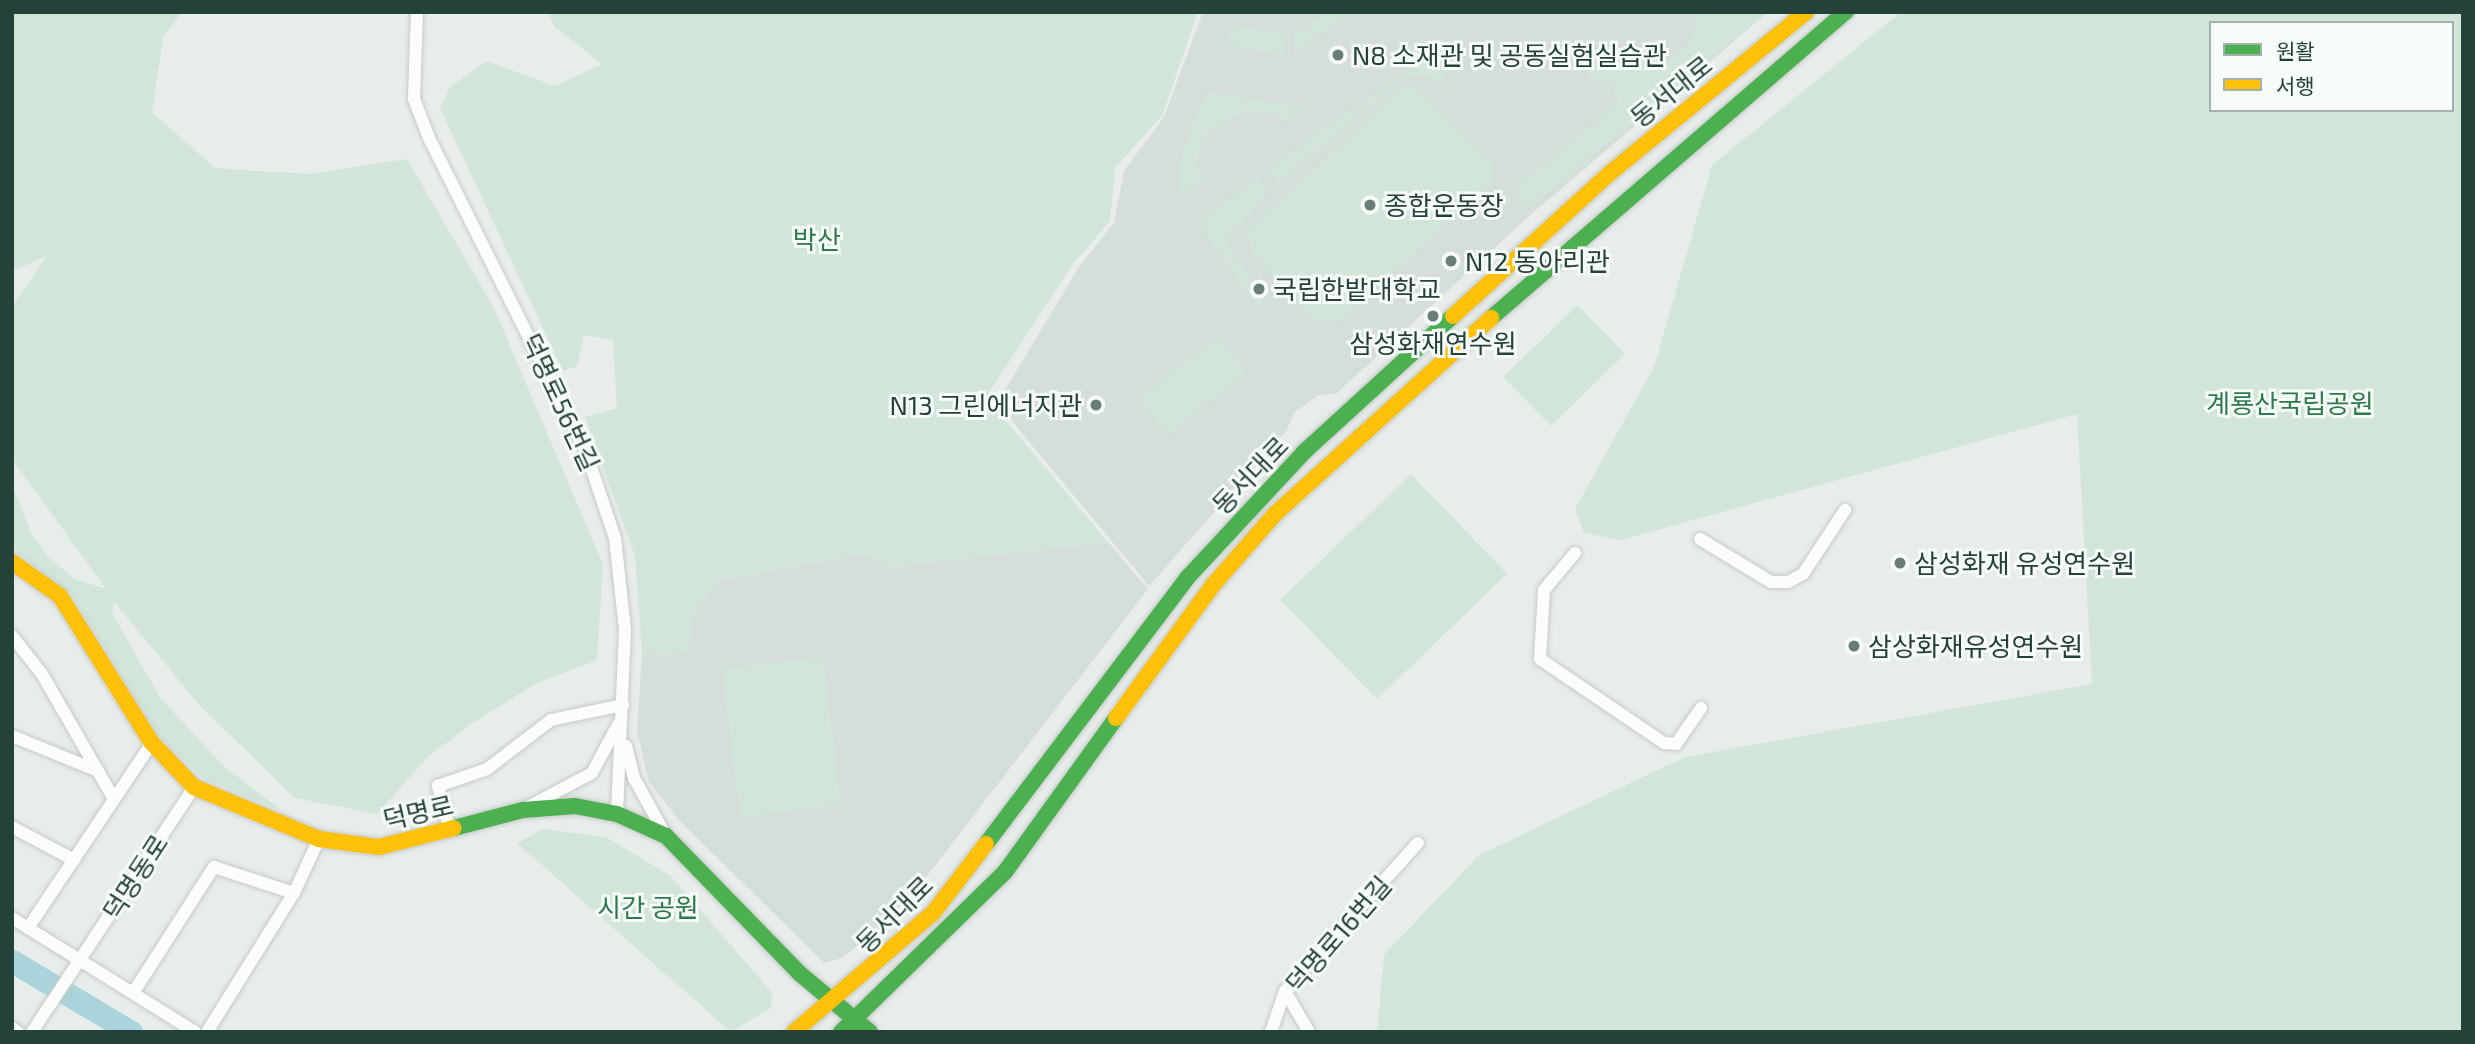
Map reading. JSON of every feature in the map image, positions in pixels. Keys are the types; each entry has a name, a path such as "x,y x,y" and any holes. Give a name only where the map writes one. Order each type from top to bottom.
{"street":[{"name":"덕명로56번길","path":"417,12 414,99 429,138 601,488 624,582 617,814"},
{"name":"동서대로","path":"794,1032 900,946 977,862 1188,577 1304,452 1610,173 1806,12"},
{"name":"동서대로","path":"841,1032 945,937 1005,872 1213,585 1275,513 1631,191 1846,12"},
{"path":"1700,539 1771,582 1788,582 1803,574 1844,510"},
{"path":"1575,554 1544,590 1540,659 1664,743 1676,744 1701,708"},
{"name":"덕명로","path":"12,562 52,589 83,625 152,743 194,787 319,839 379,847 450,831 523,810 575,806 617,814 666,836 833,1001 870,1032"},
{"path":"12,636 43,674 114,799"},
{"path":"523,810 592,773 622,710"},
{"path":"450,831 438,786 487,769 551,720 622,710"},
{"path":"622,710 634,778 666,836"},
{"path":"12,736 97,771"},
{"path":"28,928 152,743"},
{"name":"덕명동로","path":"34,1029 194,787"},
{"path":"12,828 74,860"},
{"path":"207,1032 294,893 319,839"},
{"name":"덕명로16번길","path":"1271,1032 1285,991 1418,843"},
{"path":"133,993 214,867 294,893"},
{"path":"12,918 78,964 133,993 195,1032"},
{"path":"1285,991 1309,1032"},
{"path":"12,1028 18,1032"}],"shaded area":[{"name":"국립한밭대학교","path":"1203,12 1768,12 1527,218 1337,393 1317,396 1294,413 1287,430 1149,586 997,403 1079,267 1114,223 1124,171 1164,117"},
{"path":"1108,542 1148,589 931,871 882,926 842,958 824,963 679,820 649,782 637,731 642,654 687,653 692,616 718,580 867,553 889,567"}],"green space":[{"path":"12,12 182,12 163,38 152,112 215,168 308,174 407,159 494,308 603,564 597,660 535,684 473,723 429,756 377,814 295,798 201,707 114,602 112,613 161,699 224,766 282,811 204,779 159,737 71,594 12,548 12,484 31,533 49,558 75,579 106,589 12,459 12,306 47,256 12,271"},
{"name":"박산","path":"548,12 1198,12 1162,116 1115,168 1110,221 1073,264 986,397 1108,542 889,567 866,553 718,580 692,616 687,653 642,654 635,556 585,417 617,408 613,340 584,335 577,366 563,371 440,108 450,87 487,61 555,86 602,64 554,26"},
{"path":"1330,12 1352,12 1295,53 1294,34"},
{"path":"1700,12 1767,12 1527,209 1511,192 1618,103 1611,84 1589,79 1593,59 1611,61 1613,50 1665,62 1688,45"},
{"name":"계룡산국립공원","path":"1901,12 2463,12 2463,1032 1377,1032 1384,955 1479,855 1685,757 2092,684 2077,414 1621,540 1584,533 1575,509 1654,367 1712,165"},
{"path":"1233,26 1287,34 1282,55 1227,44"},
{"path":"1432,52 1445,71 1448,89 1432,77 1404,77 1278,184 1268,169"},
{"name":"종합운동장","path":"1414,85 1492,161 1492,183 1339,322 1316,322 1252,254 1247,233 1401,87"},
{"path":"1216,93 1308,108 1285,123 1280,115 1244,110 1201,137 1197,171 1209,176 1183,192 1177,177 1185,145 1205,94"},
{"path":"1257,177 1268,192 1227,240 1263,303 1258,308 1198,223"},
{"path":"1578,305 1625,354 1551,426 1503,377"},
{"path":"1218,337 1247,373 1168,435 1139,399"},
{"path":"1411,474 1507,574 1377,699 1280,600"},
{"path":"823,657 841,805 740,817 722,669"},
{"name":"시간 공원","path":"543,829 606,837 671,876 773,994 771,1008 731,1032 517,843"}],"waterway":[{"path":"12,961 131,1032"}],"traffic: fast":[{"path":"1491,318 1846,12"},
{"path":"986,844 1188,577 1304,452 1453,316"},
{"path":"841,1032 1005,872 1116,718"},
{"path":"454,828 523,810 575,806 617,814 666,836 799,973 870,1032"}],"traffic: slow":[{"path":"1453,316 1610,173 1806,12"},
{"path":"1116,718 1213,585 1275,514 1491,318"},
{"path":"12,562 60,596 152,743 194,787 319,839 379,847 454,828"},
{"path":"794,1032 933,913 986,844"}],"place":[{"name":"N8 소재관 및 공동실험실습관","path":"1338,55"},
{"name":"종합운동장","path":"1370,205"},
{"name":"N12 동아리관","path":"1451,261"},
{"name":"국립한밭대학교","path":"1259,289"},
{"name":"삼성화재연수원","path":"1433,316"},
{"name":"N13 그린에너지관","path":"1096,405"},
{"name":"삼성화재 유성연수원","path":"1900,563"},
{"name":"삼상화재유성연수원","path":"1854,646"}]}
